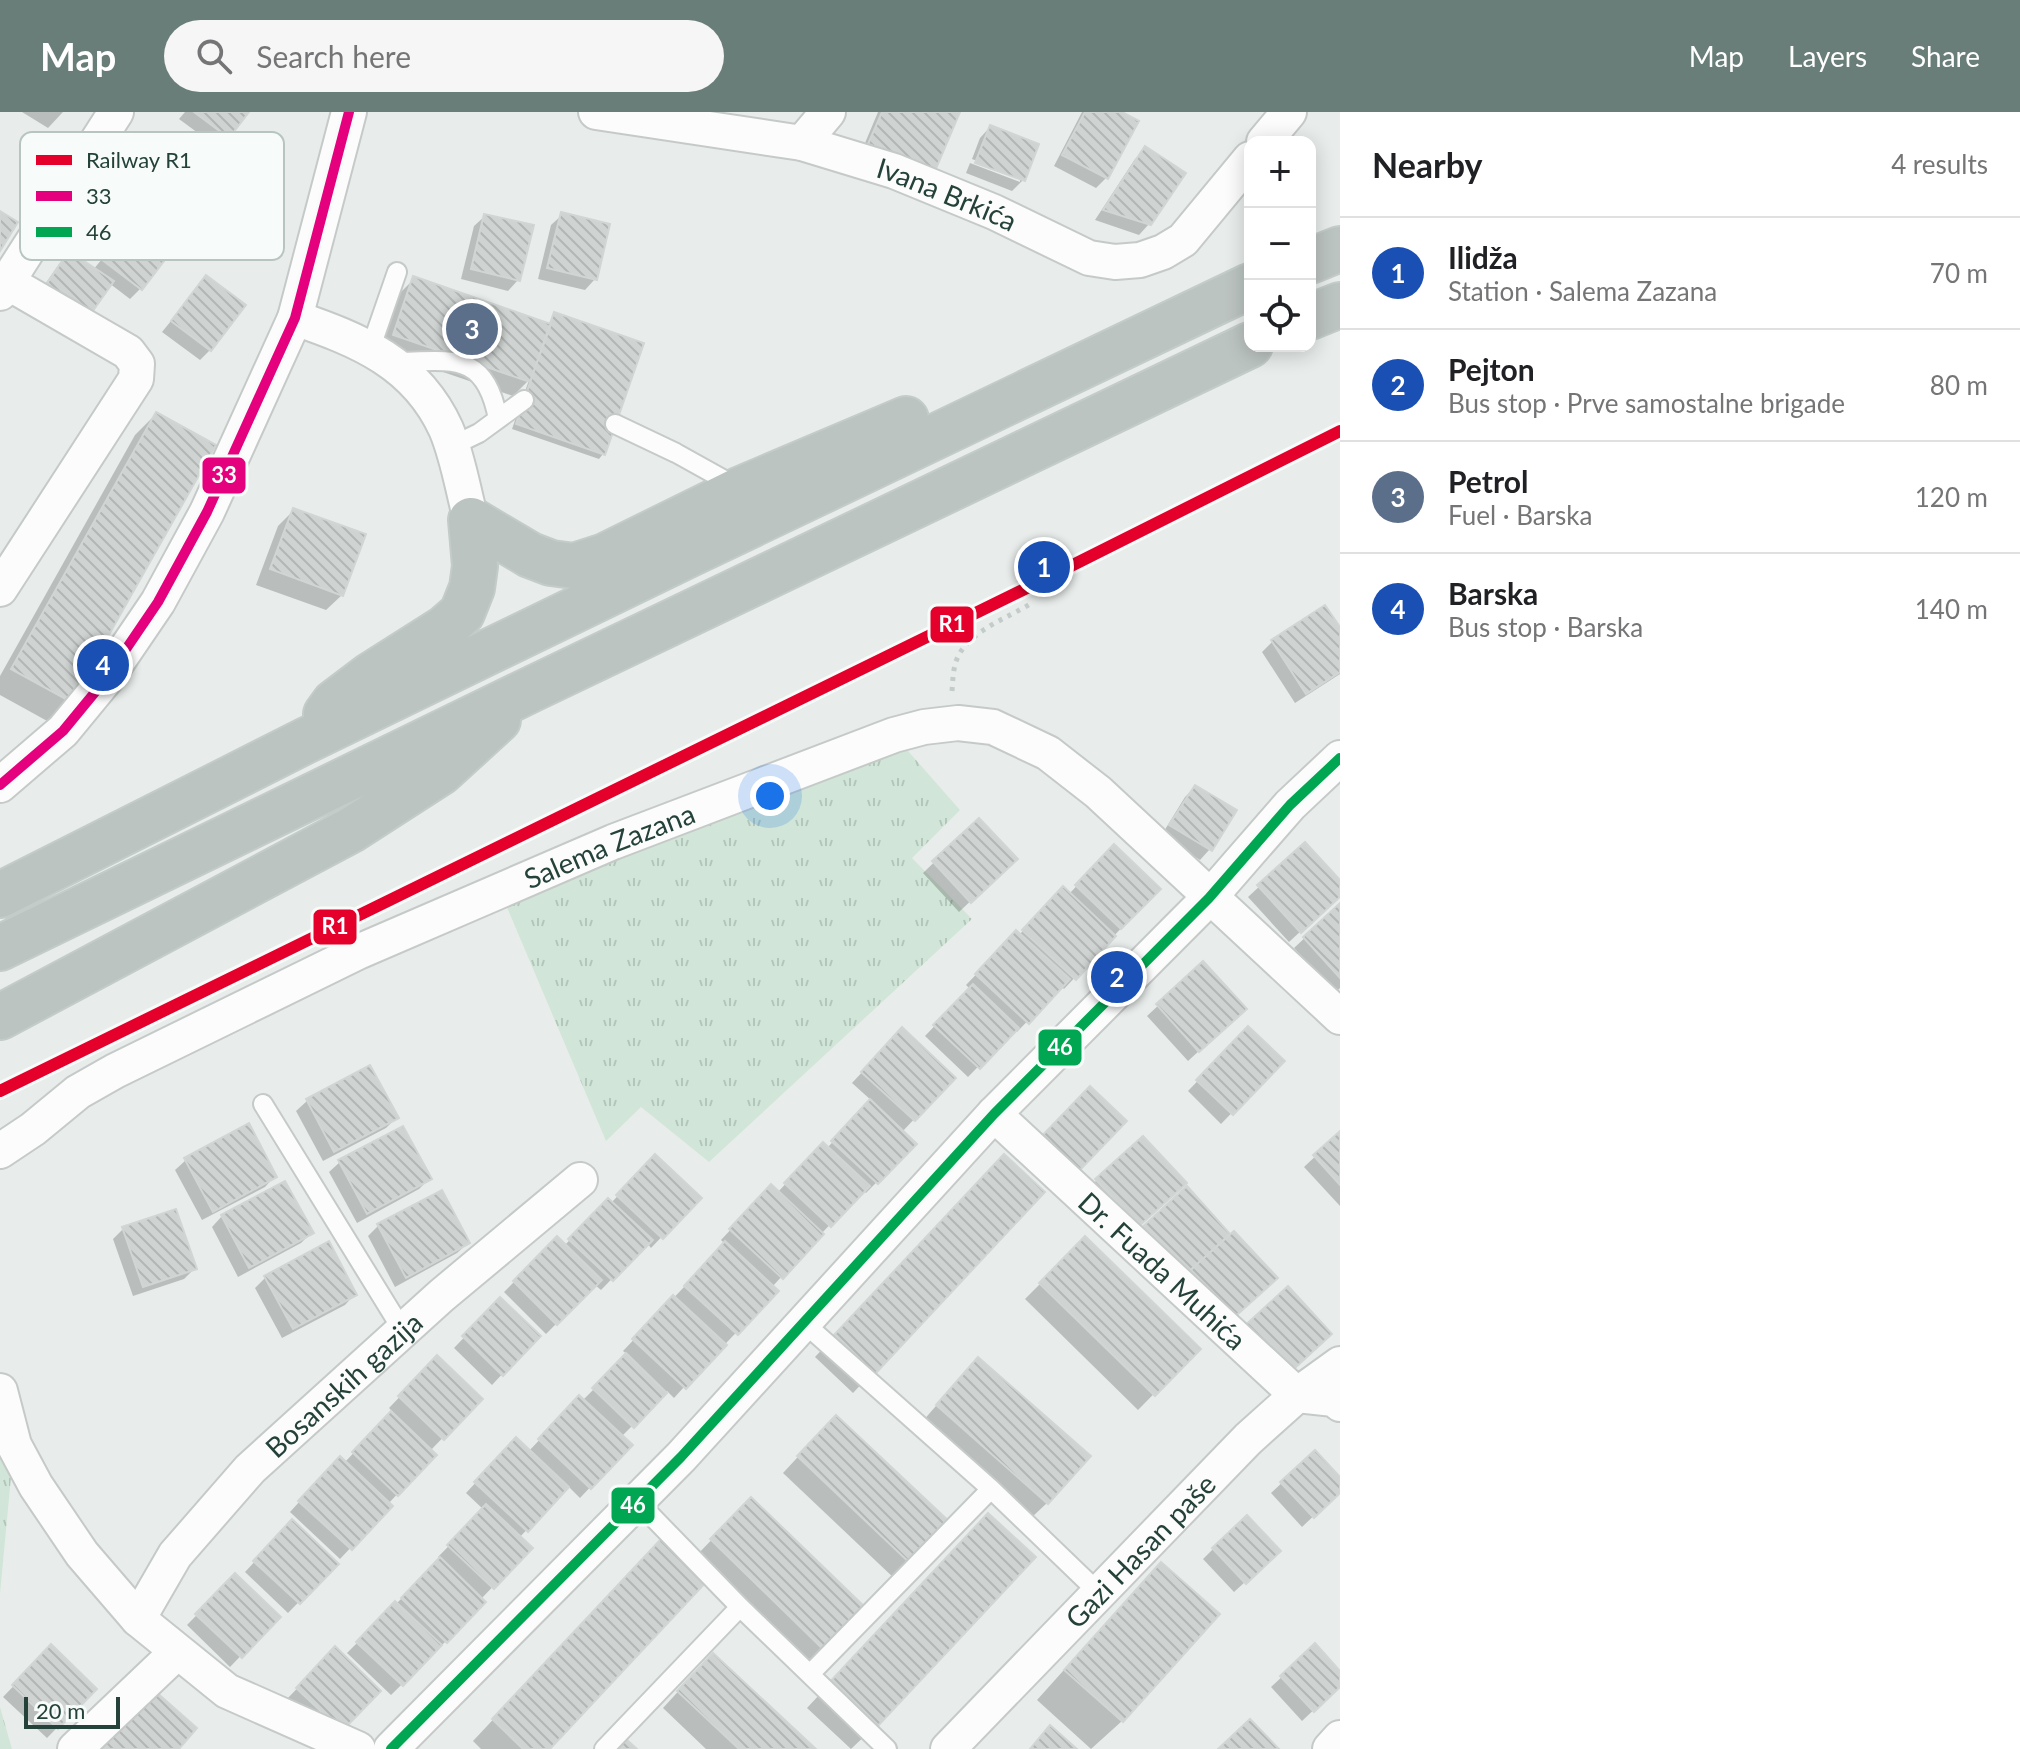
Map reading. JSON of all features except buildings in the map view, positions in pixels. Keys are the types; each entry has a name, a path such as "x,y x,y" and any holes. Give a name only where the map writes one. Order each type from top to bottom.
{"highway":[{"path":"1316,259 1340,249"},
{"path":"0,895 307,740 1244,289"},
{"path":"1316,315 1340,305"},
{"path":"0,948 1244,348"},
{"path":"471,520 530,555 551,563 574,566 605,556 741,489 954,399 1000,386 1048,382"},
{"path":"307,740 334,703 382,667 445,628 462,613 472,588 475,566 471,520"},
{"path":"0,1017 228,897 384,810 441,772 530,690"}],"street":[{"path":"103,132 116,112"},
{"path":"2,782 63,731 105,680 158,602 207,512 295,318 349,112"},
{"name":"Ivana Brkića","path":"596,112 802,143 894,171 994,212 1089,258 1115,262 1140,260 1163,252 1183,240 1244,166"},
{"path":"802,143 828,112"},
{"path":"1269,136 1289,112"},
{"path":"0,589 136,379 137,364 128,352 4,287 21,260"},
{"path":"295,318 381,355 411,380 445,428 471,520"},
{"name":"Salema Zazana","path":"0,1151 78,1092 115,1071 358,952 613,842 894,735 958,723 993,727 1048,753 1098,792 1340,1017"},
{"path":"391,1749 637,1501 994,1114 1209,898 1290,805 1340,758"},
{"name":"Dr. Fuada Muhića","path":"994,1114 1297,1395"},
{"name":"Bosanskih gazija","path":"138,1619 175,1555 250,1469 403,1331 580,1180"},
{"name":"Gazi Hasan paše","path":"953,1747 1248,1439 1297,1395 1340,1364"},
{"path":"0,1391 14,1445 36,1486 82,1554 138,1619 227,1691 358,1749"},
{"path":"1297,1395 1334,1399 1340,1404"},
{"path":"75,1749 177,1652"},
{"path":"1330,1749 1340,1738"}],"lane":[{"path":"397,272 381,355 454,361 474,368 493,396 498,419"},
{"path":"452,446 479,433 524,400"},
{"path":"615,424 741,489"},
{"path":"263,1104 403,1331"},
{"path":"804,1323 991,1489 1099,1593"},
{"path":"810,1674 991,1489"},
{"path":"637,1501 740,1607 887,1749"},
{"path":"604,1749 740,1607"}],"path":[{"path":"958,723 952,700 953,672 960,651 978,635 1030,604"}],"green space":[{"path":"894,735 960,810 912,858 972,919 709,1162 641,1107 606,1141 500,891"},
{"path":"0,1388 14,1445 0,1594"},
{"path":"0,1707 12,1749 0,1749"}],"rail line":[{"name":"R1","path":"0,1091 1039,582 1340,431"}],"transit line":[{"name":"33","path":"0,785 63,731 105,680 158,602 207,512 295,318 349,112"},
{"name":"46","path":"391,1749 681,1457 994,1114 1209,898 1290,805 1340,758"}],"place":[{"name":"Petrol","path":"472,329"},
{"name":"Ilidža","path":"1044,567"},
{"name":"Barska","path":"103,665"},
{"name":"Pejton","path":"1117,977"}]}
